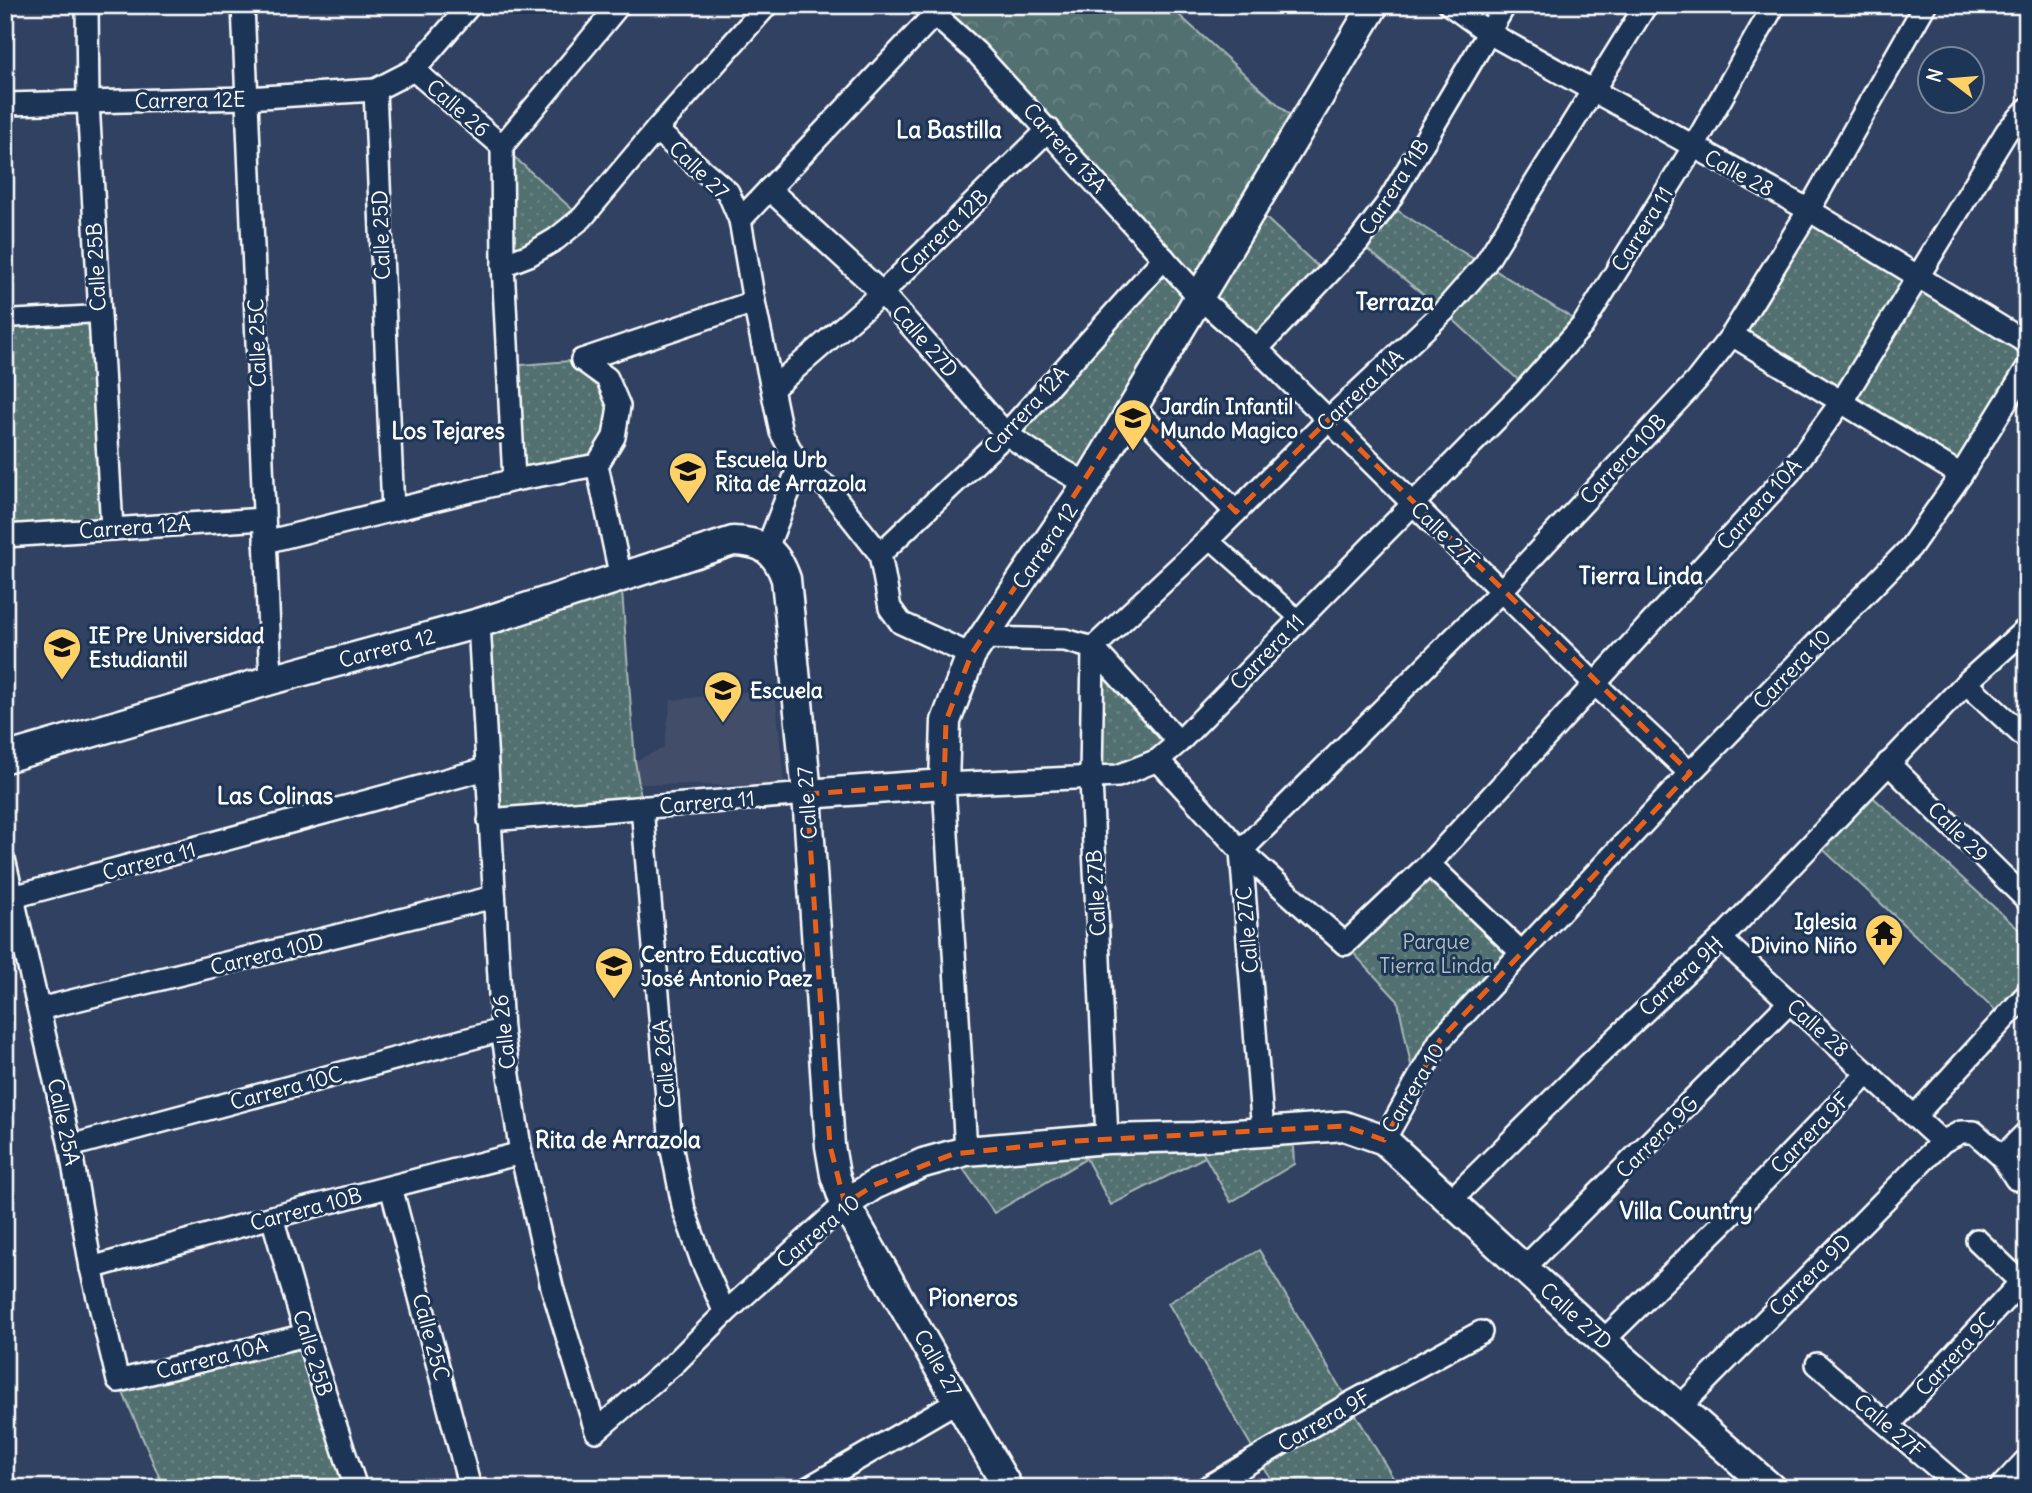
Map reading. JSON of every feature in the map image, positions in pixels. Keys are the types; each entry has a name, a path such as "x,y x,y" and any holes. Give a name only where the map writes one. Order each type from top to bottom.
{"street":[{"name":"Calle 25B","path":"87,5 88,102 112,528"},
{"name":"Calle 25C","path":"243,5 271,680"},
{"path":"375,90 414,70 470,5"},
{"path":"514,480 503,265 502,146 619,5"},
{"path":"503,265 529,255 582,218 766,5"},
{"name":"Carrera 12","path":"966,1151 944,785 946,720 977,647 1087,484 1374,5"},
{"name":"Calle 28","path":"1450,5 1489,33 1809,211 2027,343"},
{"name":"Carrera 11B","path":"1257,349 1358,242 1387,204 1505,5"},
{"name":"Carrera 11A","path":"1093,648 1444,311 1485,264 1646,5"},
{"name":"Carrera 11","path":"489,820 807,794 1091,779 1118,776 1158,760 1179,742 1527,388 1583,325 1693,148 1774,5"},
{"name":"Carrera 10B","path":"1241,851 1502,590 1696,382 1732,335 1809,211 1925,5"},
{"path":"740,220 929,10"},
{"name":"Carrera 13A","path":"929,10 977,53 1200,298"},
{"name":"Calle 26","path":"414,70 502,146"},
{"name":"Carrera 12E","path":"5,104 246,99 375,90"},
{"name":"Calle 25D","path":"375,90 393,510"},
{"name":"Carrera 10A","path":"1241,851 1345,944 1429,864 1790,472 1842,401 2007,131 2027,108"},
{"name":"Calle 27","path":"656,130 728,192 740,220 781,432 799,466"},
{"name":"Carrera 12B","path":"773,388 882,293 1049,130"},
{"name":"Calle 27D","path":"769,189 882,293 1006,434 1087,484"},
{"name":"Carrera 12A","path":"880,554 1006,434 1164,258"},
{"name":"Calle 27F","path":"1200,298 1257,349 1595,684 1690,773"},
{"path":"621,578 597,465 614,437 619,407 607,378 582,360 754,302"},
{"path":"5,319 99,314"},
{"path":"1732,335 1961,475"},
{"name":"Carrera 10","path":"596,1431 676,1362 724,1313 845,1203 874,1185 923,1163 966,1151 1107,1139 1263,1133 1344,1126 1384,1140 1440,1040 1690,773 1910,548 1961,475 2027,369"},
{"path":"1132,406 1236,512"},
{"path":"265,542 514,480 597,465"},
{"path":"767,548 799,466 827,487 880,554 890,608 901,623 977,647 1065,640 1093,648 1179,742"},
{"name":"Carrera 12A","path":"5,536 264,519"},
{"path":"1209,539 1299,619"},
{"name":"Carrera 12","path":"5,758 271,680 479,623 733,541 750,542 767,548"},
{"name":"Calle 27","path":"767,548 780,562 786,579 807,794 830,1146 835,1175 845,1203 1008,1488"},
{"name":"Calle 26","path":"479,623 502,1030 521,1153 552,1287 596,1431"},
{"name":"Carrera 9H","path":"1450,1201 1721,939 1966,683 2027,628"},
{"name":"Calle 27B","path":"1093,648 1091,779 1107,1139"},
{"path":"1966,683 2027,739"},
{"path":"1158,760 1241,851"},
{"name":"Calle 29","path":"1888,763 2027,900"},
{"name":"Carrera 11","path":"13,897 486,769"},
{"name":"Calle 26A","path":"642,807 671,1145 684,1210 724,1313"},
{"name":"Calle 27C","path":"1241,851 1263,1133"},
{"name":"Calle 25A","path":"5,863 70,1146 91,1268 118,1381"},
{"path":"1429,864 1521,952"},
{"name":"Carrera 10D","path":"39,1009 494,897"},
{"name":"Calle 28","path":"1721,939 1942,1142"},
{"path":"1915,1116 2027,994"},
{"name":"Carrera 9G","path":"1524,1268 1789,1003"},
{"name":"Carrera 10C","path":"70,1146 502,1030"},
{"name":"Carrera 9F","path":"1603,1341 1740,1206 1868,1073"},
{"path":"1942,1142 1961,1132 1973,1132 2001,1157 2016,1179"},
{"path":"2001,1157 2027,1132"},
{"name":"Calle 27D","path":"1384,1140 1603,1341 1768,1487"},
{"name":"Carrera 9D","path":"1679,1408 1942,1142"},
{"name":"Carrera 10B","path":"91,1268 272,1217 521,1153"},
{"name":"Calle 25C","path":"391,1186 470,1488"},
{"name":"Calle 25B","path":"272,1217 306,1335 356,1488"},
{"path":"1977,1240 2024,1285"},
{"name":"Carrera 9C","path":"1889,1425 2024,1285"},
{"name":"Carrera 9F","path":"1206,1488 1349,1404 1481,1332"},
{"name":"Carrera 10A","path":"118,1381 306,1335"},
{"name":"Calle 27F","path":"1817,1364 1961,1488"},
{"path":"808,1488 960,1400"},
{"path":"2000,1488 2027,1460"}],"highlighted area":[{"path":"1132,406 1236,512 1329,419 1690,773 1440,1040 1384,1140 1344,1126 1076,1141 953,1154 874,1185 845,1204 830,1146 807,794 944,784 946,721 971,655"}],"shaded area":[{"name":"Escuela","path":"775,689 784,786 639,784 635,761 664,748 671,700"}],"green space":[{"path":"924,5 1168,5 1302,126 1200,298"},
{"path":"502,146 582,218 503,265"},
{"path":"1387,204 1583,325 1527,388 1444,311 1358,242"},
{"path":"1254,207 1327,275 1257,349 1200,298 1087,484 1006,434 1164,258 1199,297"},
{"path":"1809,210 2027,343 2027,368 1961,475 1732,335"},
{"path":"99,314 112,529 5,536 5,319"},
{"path":"582,360 619,406 597,465 514,480 509,366"},
{"path":"621,578 635,761 641,797 489,820 479,623"},
{"path":"1093,648 1179,742 1094,775"},
{"path":"1864,789 2027,937 2027,994 2005,1019 1814,841"},
{"name":"Parque Tierra Linda","path":"1429,864 1521,952 1415,1085 1398,1001 1345,944"},
{"path":"1292,1129 1294,1164 1231,1202 1203,1153 1205,1157 1111,1205 1082,1151 1084,1160 994,1213 953,1154"},
{"path":"1259,1250 1399,1488 1276,1488 1168,1303"},
{"path":"306,1335 356,1488 164,1488 118,1381"}],"place":[{"name":"Jardín Infantil Mundo Magico","path":"1133,452"},
{"name":"Escuela Urb Rita de Arrazola","path":"688,505"},
{"name":"IE Pre Universidad Estudiantil","path":"62,681"},
{"name":"Escuela","path":"723,724"},
{"name":"Iglesia Divino Niño","path":"1884,967"},
{"name":"Centro Educativo José Antonio Paez","path":"614,1000"}],"district":[{"name":"La Bastilla","path":"949,129"},
{"name":"Terraza","path":"1395,301"},
{"name":"Los Tejares","path":"448,430"},
{"name":"Tierra Linda","path":"1641,575"},
{"name":"Las Colinas","path":"275,795"},
{"name":"Rita de Arrazola","path":"618,1139"},
{"name":"Villa Country","path":"1686,1210"},
{"name":"Pioneros","path":"973,1297"}]}
